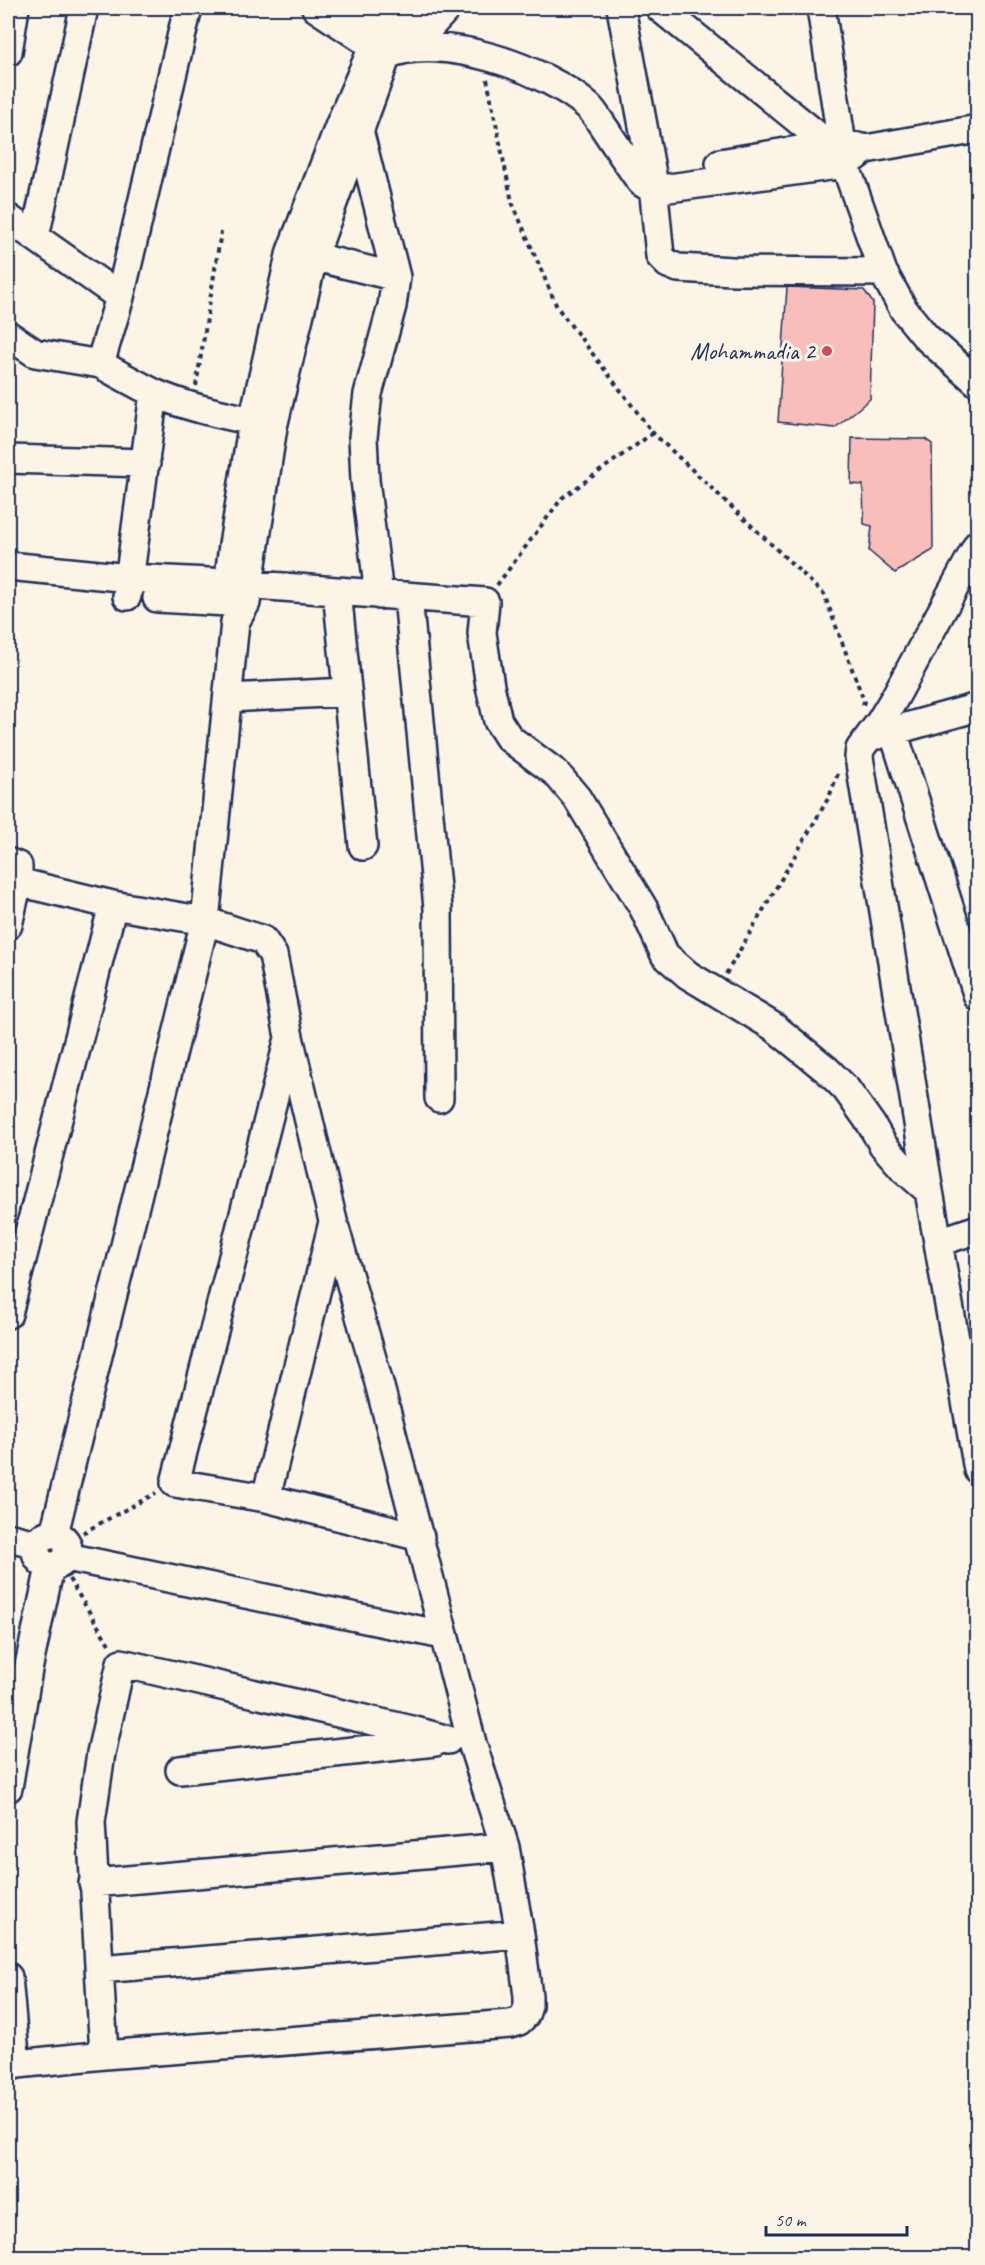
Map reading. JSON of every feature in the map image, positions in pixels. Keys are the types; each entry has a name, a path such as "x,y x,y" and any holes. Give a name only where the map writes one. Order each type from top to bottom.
{"street":[{"path":"8,52 15,8"},
{"path":"35,237 84,8"},
{"path":"100,364 120,297 188,8"},
{"path":"316,8 392,38 482,54 530,72 567,90 591,108 649,182"},
{"path":"355,8 392,38"},
{"path":"8,1788 18,1668 56,1551 205,921 229,698 254,422 302,254 350,129 392,38 413,8"},
{"path":"392,38 447,8"},
{"path":"621,8 660,256 668,264 678,268 733,271 883,272"},
{"path":"660,8 845,150"},
{"path":"820,9 845,150 883,272 904,310 926,337 978,383"},
{"path":"350,129 396,277 392,306 368,394 363,437 365,480 379,595"},
{"path":"649,182 978,129"},
{"path":"8,218 120,297"},
{"path":"302,254 396,277"},
{"path":"237,599 273,427 302,254"},
{"path":"8,335 35,353"},
{"path":"8,351 100,364 154,393 192,407 254,422"},
{"path":"128,587 154,393"},
{"path":"8,459 146,464"},
{"path":"978,544 894,699 867,739 859,757 929,1191 978,1470"},
{"path":"8,566 128,587 237,599 338,600 484,609 482,633 498,721 509,738 555,773 577,798 644,909 665,955 674,965 774,1027 827,1070 846,1089 883,1145 904,1169 929,1191"},
{"path":"8,584 128,587"},
{"path":"338,600 379,595 408,605"},
{"path":"338,600 363,846"},
{"path":"408,605 438,908 439,1098"},
{"path":"229,698 347,692"},
{"path":"867,739 978,707"},
{"path":"893,731 978,998"},
{"path":"8,925 13,872 113,905 205,921 263,940 273,955 289,1037 333,1221 420,1538 443,1635 460,1742 505,1847 520,1934 528,2006 519,2021 510,2024 104,2055 12,2065 8,1977"},
{"path":"8,1314 113,905"},
{"path":"289,1037 175,1483 266,1498 420,1538"},
{"path":"266,1498 333,1221"},
{"path":"939,1242 978,1229"},
{"path":"8,1537 56,1551 443,1635"},
{"path":"104,2055 91,1822 101,1754 121,1663 460,1742"},
{"path":"180,1770 460,1742"},
{"path":"93,1883 505,1847"},
{"path":"100,1969 520,1934"}],"path":[{"path":"482,54 512,202 557,307 653,433 824,594 864,701 860,711"},
{"path":"192,407 220,232"},
{"path":"484,609 562,498 653,433"},
{"path":"715,992 829,797 841,764"},
{"path":"121,1663 56,1551 175,1483"}],"building":[{"name":"Mohammadia 2","path":"787,287 864,290 873,303 870,399 835,428 778,422"},
{"path":"852,438 925,439 932,444 933,550 895,573 869,551 872,526 864,524 863,485 851,484"}],"place":[{"name":"Mohammadia 2","path":"827,351"}]}
